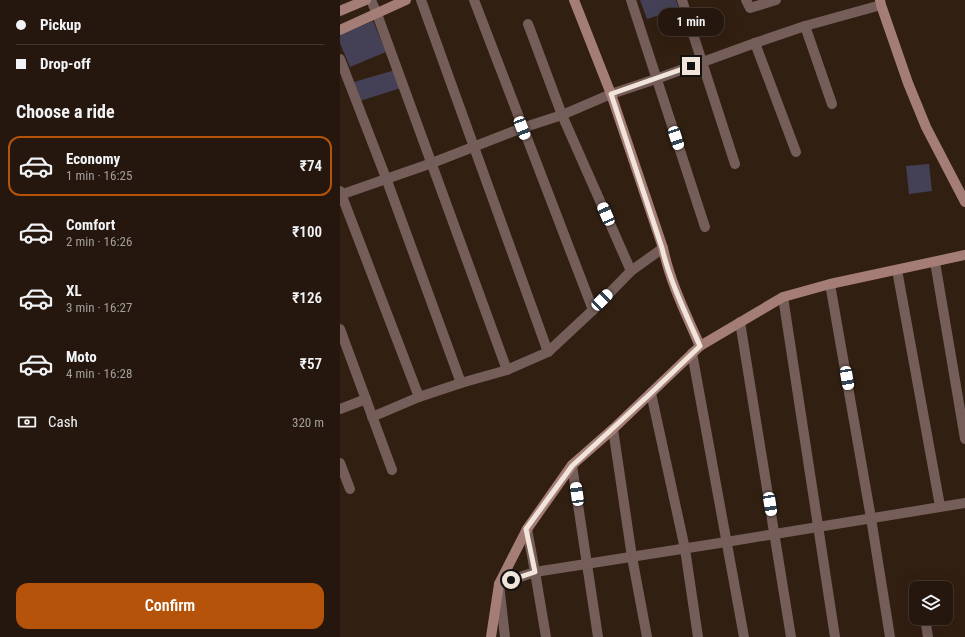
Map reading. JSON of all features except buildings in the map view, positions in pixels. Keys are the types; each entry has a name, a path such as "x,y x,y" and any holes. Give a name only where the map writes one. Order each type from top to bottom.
{"street":[{"path":"340,11 366,0"},
{"path":"371,0 432,162 507,370"},
{"path":"340,30 406,0"},
{"path":"422,0 548,352"},
{"path":"474,0 593,310"},
{"path":"574,0 611,94 696,349 726,542 744,637"},
{"path":"632,0 656,79 705,227"},
{"path":"682,0 735,164"},
{"path":"746,0 750,8 776,0"},
{"path":"419,397 340,194 562,115 611,94 755,42 880,3 908,83 926,127 965,202"},
{"path":"528,24 562,115 631,271"},
{"path":"805,26 832,104"},
{"path":"755,42 796,152"},
{"path":"340,59 386,178 461,383"},
{"path":"372,417 419,397 507,370 548,352 593,310 631,271 664,253"},
{"path":"491,637 499,584 526,529 572,466 613,429 696,349 783,297 830,284 965,255"},
{"path":"935,262 964,432"},
{"path":"897,270 940,506"},
{"path":"830,284 871,518 890,637"},
{"path":"783,297 835,637"},
{"path":"740,322 791,637"},
{"path":"340,329 392,470"},
{"path":"651,393 685,549 698,637"},
{"path":"340,409 366,399"},
{"path":"613,429 632,558 647,637"},
{"path":"340,463 350,489"},
{"path":"572,466 598,637"},
{"path":"499,584 535,572 632,558 965,502"},
{"path":"526,529 546,637"},
{"path":"499,584 505,637"},
{"path":"926,625 928,637"}],"route":[{"path":"511,580 535,572 526,529 572,466 700,346 678,296 611,94 691,66"}]}
